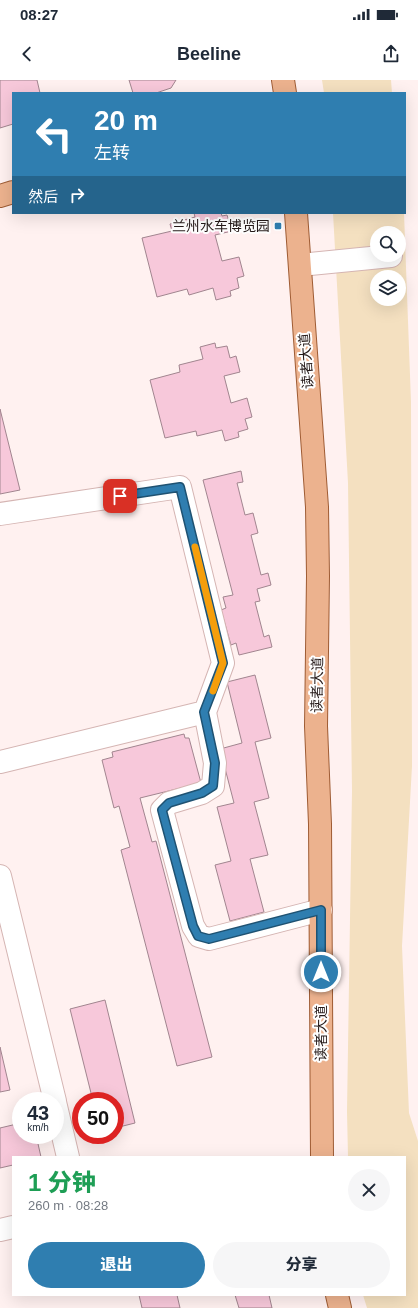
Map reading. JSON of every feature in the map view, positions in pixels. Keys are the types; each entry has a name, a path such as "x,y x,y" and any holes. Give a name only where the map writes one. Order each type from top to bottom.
{"main road":[{"path":"283,80 285,92"},
{"path":"0,196 12,192"},
{"name":"读者大道","path":"296,214 317,507 318,584 316,726 320,824 322,1156"},
{"path":"337,1296 340,1308"}],"lane":[{"path":"300,265 370,258"},
{"path":"0,514 180,487 223,663 204,712 215,763 213,786 202,793 169,803 162,810 193,926 198,936 209,939 321,910"},
{"path":"0,762 204,712"},
{"path":"0,876 53,1092"},
{"path":"64,1140 68,1156"},
{"path":"0,1230 12,1227"}],"shaded area":[{"path":"322,80 391,80 392,92 324,92"},
{"path":"333,214 404,214 404,226 370,226 370,262 406,262 411,402 412,766 402,946 409,1113 418,1141 418,1308 367,1308 363,1296 406,1296 406,1156 348,1156 347,1112 352,791 348,483"}],"building":[{"path":"0,80 37,80 40,92 12,92 12,124 0,128"},
{"path":"129,80 176,80 171,88 159,92 133,92"},
{"path":"194,214 227,215 232,231 215,235 222,261 239,257 244,276 237,278 239,288 230,291 231,296 216,300 213,288 189,295 187,289 157,297 142,238 172,231 170,224 195,217"},
{"path":"215,343 216,348 227,346 230,358 236,356 240,372 224,376 231,403 247,398 252,417 245,419 248,429 238,432 239,437 225,441 222,430 197,436 196,431 165,438 150,380 180,372 179,365 203,359 200,347"},
{"path":"0,409 20,490 0,494"},
{"path":"241,471 243,482 237,483 245,515 253,513 258,533 251,535 261,575 268,573 271,585 257,589 260,601 255,602 264,637 269,635 272,647 239,655 236,643 231,645 221,610 226,608 223,597 233,595 203,480"},
{"path":"255,675 271,738 255,742 269,798 254,802 268,855 250,859 264,912 230,921 215,865 231,861 217,807 234,803 220,749 242,743 227,682"},
{"path":"184,734 185,738 189,738 201,783 140,798 152,842 156,841 212,1057 177,1066 121,850 130,847 119,806 114,808 102,760 113,757 112,752"},
{"path":"105,1000 135,1123 124,1126 124,1092 91,1092 70,1009"},
{"path":"0,1047 10,1090 0,1092"},
{"path":"12,1125 12,1144 38,1144 41,1156 12,1156 12,1165 0,1168 0,1128"},
{"path":"139,1296 177,1296 180,1308 142,1308"},
{"path":"235,1296 269,1296 272,1308 239,1308"}],"slow traffic":[{"path":"195,547 223,663 213,691"}],"place":[{"name":"兰州水车博览园","path":"278,226"}],"route":[{"path":"120,496 180,487 223,663 204,712 215,763 213,786 202,793 169,803 162,810 193,926 198,936 209,939 321,910 321,972"}]}
